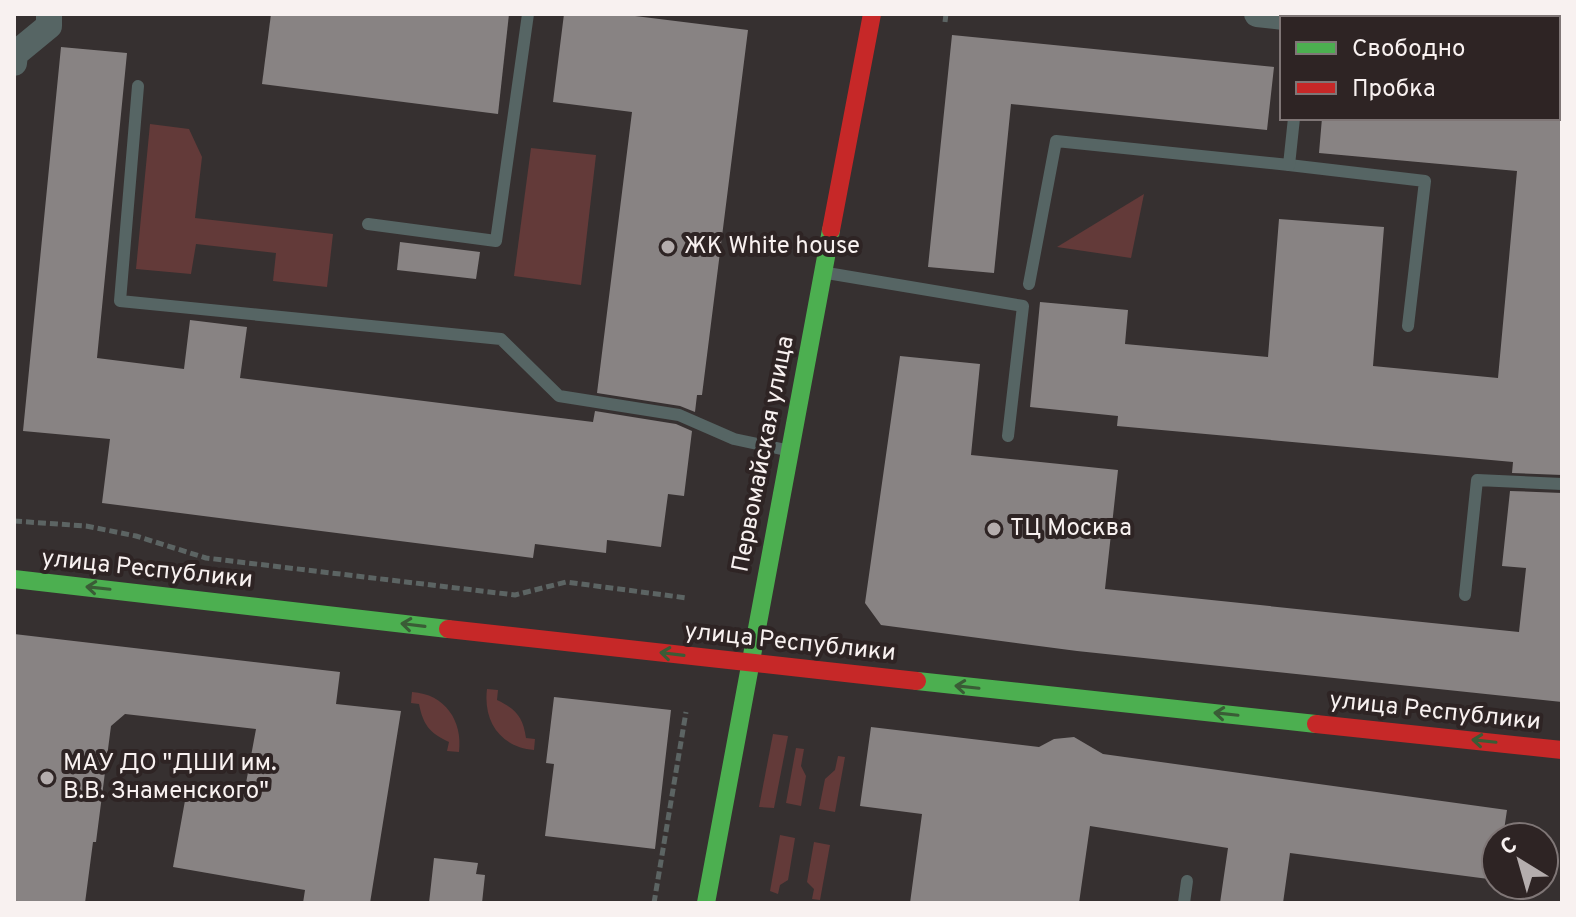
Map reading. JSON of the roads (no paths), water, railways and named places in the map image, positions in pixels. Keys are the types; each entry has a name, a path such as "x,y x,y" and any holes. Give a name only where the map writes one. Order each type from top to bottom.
{"main road":[{"name":"Первомайская улица","path":"706,903 872,14"},
{"name":"улица Республики","path":"14,579 749,663 1562,750"}],"street":[{"path":"14,63 15,54 49,26 49,14"},
{"path":"1257,14 1280,17"}],"lane":[{"path":"368,224 496,241 528,14"},
{"path":"138,86 120,301 501,339 559,396 679,415 734,439 790,450"},
{"path":"1289,165 1294,120"},
{"path":"1029,284 1056,141 1289,165 1425,181 1408,326"},
{"path":"824,272 1023,306 1008,436"},
{"path":"1465,595 1477,480 1562,484"},
{"path":"1184,903 1187,881"}],"place":[{"name":"ЖК White house","path":"668,247"},
{"name":"ТЦ Москва","path":"994,529"},
{"name":"МАУ ДО \"ДШИ им. В.В. Знаменского\"","path":"47,778"}]}
